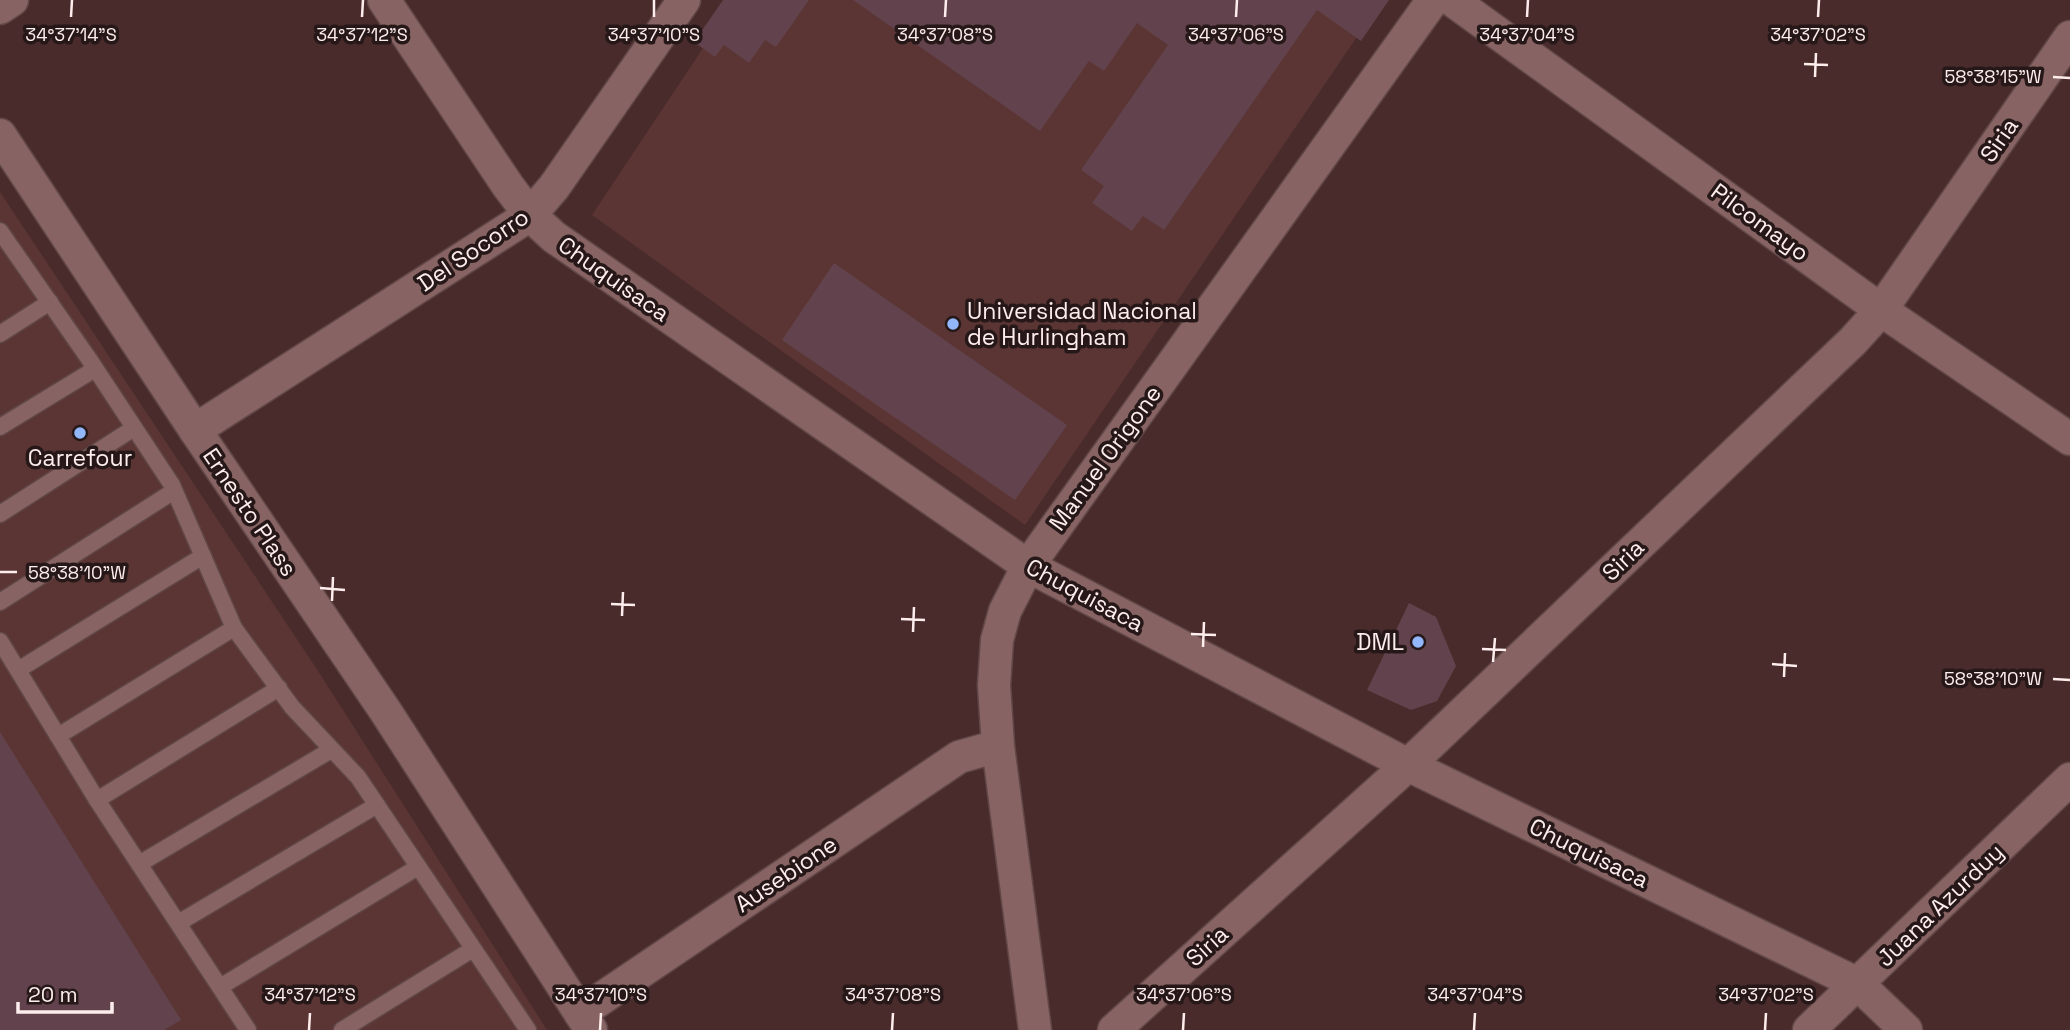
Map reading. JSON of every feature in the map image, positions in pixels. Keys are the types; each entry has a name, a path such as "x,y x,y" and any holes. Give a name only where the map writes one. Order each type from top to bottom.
{"street":[{"path":"0,8 12,0"},
{"name":"Chuquisaca","path":"384,0 508,186 530,215 554,237 1028,566 1408,765 1858,984 1906,1030"},
{"name":"Del Socorro","path":"195,430 530,215 554,187 684,0"},
{"name":"Manuel Origone","path":"1035,1030 998,746 993,685 998,640 1005,611 1028,566 1433,0"},
{"name":"Pilcomayo","path":"1452,0 1881,310 2070,439"},
{"name":"Siria","path":"1114,1030 1408,765 1853,341 1881,310 2070,37"},
{"name":"Ernesto Plass","path":"0,135 386,712 585,1022"},
{"name":"Ausebione","path":"585,1022 959,757 998,746"},
{"name":"Juana Azurduy","path":"1809,1030 2070,779"}],"lane":[{"path":"3,241 50,302 174,491 234,628 292,707 358,777 528,1030"},
{"path":"0,334 50,302"},
{"path":"0,427 95,369"},
{"path":"0,514 134,428"},
{"path":"0,602 174,491"},
{"path":"18,670 203,556"},
{"path":"58,736 234,628"},
{"path":"0,641 97,800 180,922 248,1030"},
{"path":"97,800 279,688"},
{"path":"139,864 331,750"},
{"path":"180,922 377,805"},
{"path":"220,987 418,867"},
{"path":"342,1030 473,949"}],"shaded area":[{"name":"Universidad Nacional de Hurlingham","path":"735,0 1382,0 1025,525 592,215"},
{"name":"Carrefour","path":"0,192 320,674 547,1030 0,1030"}],"building":[{"path":"723,0 809,0 776,47 765,40 749,63 724,45 715,57 694,42"},
{"path":"853,0 1389,0 1361,41 1317,10 1164,230 1143,216 1132,231 1092,203 1104,186 1081,170 1168,45 1137,23 1104,71 1089,61 1040,131"},
{"path":"834,263 1067,425 1015,500 782,340"},
{"name":"DML","path":"1409,603 1436,617 1456,666 1437,701 1411,710 1367,690"},
{"path":"0,732 181,1020 164,1030 0,1030"}],"place":[{"name":"Universidad Nacional de Hurlingham","path":"953,324"},
{"name":"Carrefour","path":"80,433"},
{"name":"DML","path":"1418,642"}]}
